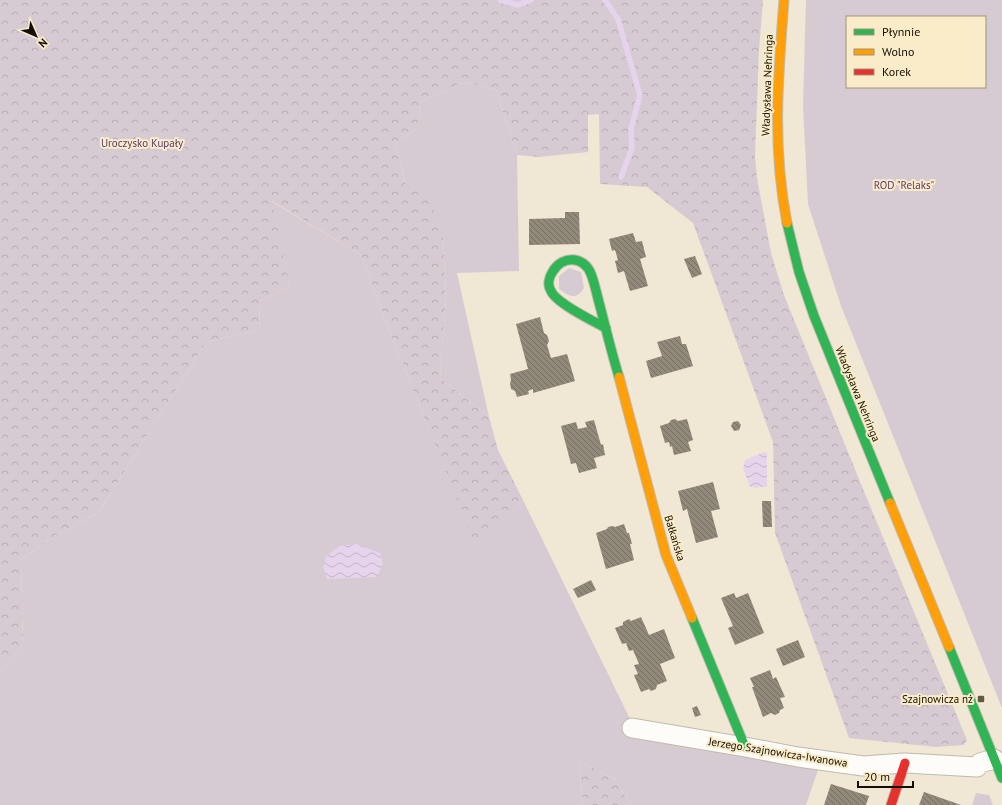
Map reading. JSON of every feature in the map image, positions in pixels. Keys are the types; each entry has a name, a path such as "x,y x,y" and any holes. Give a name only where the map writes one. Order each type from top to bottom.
{"street":[{"name":"Władysława Nehringa","path":"784,0 777,104 778,157 784,209 796,263 807,299 827,351 1002,778"},
{"name":"Bałkańska","path":"606,328 558,300 550,290 549,282 554,268 560,263 566,260 578,260 591,273 606,328 666,555 745,747"},
{"name":"Jerzego Szajnowicza-Iwanowa","path":"632,728 745,747 798,758 863,766 905,763 977,767 980,763 994,758"},
{"path":"891,805 905,763"}],"green space":[{"name":"Uroczysko Kupały","path":"0,0 763,0 759,50 755,156 757,178 771,253 784,295 967,740 964,745 936,747 849,738 775,533 773,442 693,223 647,187 600,184 599,114 588,115 588,152 539,157 517,155 496,90 465,82 420,102 418,128 395,143 406,185 426,190 443,236 446,298 440,378 489,417 498,450 523,500 477,550 388,327 361,255 272,201 290,286 260,301 259,330 206,342 99,512 51,538 21,560 23,644 0,671"},
{"name":"ROD \"Relaks\"","path":"806,0 1002,0 1002,708 841,306 808,204 803,106"},
{"path":"465,82 496,90 517,155 519,271 457,273 489,417 440,378 446,298 443,236 406,185 395,143 418,128 420,102"},
{"path":"271,201 361,255 388,327 477,549 523,500 631,721 819,767 806,805 631,805 615,779 579,761 583,805 0,805 0,671 23,644 21,560 51,538 99,512 206,342 259,330 260,301 290,286"},
{"path":"569,268 581,272 584,288 578,295 575,296 566,294 559,289 559,276"},
{"path":"579,761 615,779 631,805 583,805"},
{"path":"976,793 989,795 993,805 972,805"}],"water":[{"path":"764,452 767,453 767,486 754,488 753,486 750,487 743,468 745,460"},
{"path":"356,544 380,553 383,565 376,577 327,579 323,567 326,557 339,546"}],"building":[{"path":"565,212 579,212 580,244 529,245 529,219 565,218"},
{"path":"633,233 636,242 642,241 646,257 640,259 648,286 630,291 624,271 618,273 615,261 618,260 615,250 612,251 609,239"},
{"path":"695,256 702,274 692,278 684,259"},
{"path":"540,317 544,333 547,335 549,341 547,345 551,358 567,354 575,381 533,393 533,389 528,391 529,394 517,397 515,391 511,389 510,374 528,369 516,324"},
{"path":"680,336 682,344 686,344 693,366 651,378 646,361 662,356 657,342"},
{"path":"675,419 678,421 687,419 693,440 688,442 691,451 674,455 672,446 670,447 669,442 665,443 660,426"},
{"path":"594,420 601,445 603,444 605,455 594,458 597,468 579,473 576,463 571,464 561,426 576,422 578,429 587,427 585,422"},
{"path":"738,421 741,425 739,430 734,431 731,426 733,422"},
{"path":"713,482 720,509 711,511 718,537 696,543 687,509 683,511 678,491"},
{"path":"762,501 771,501 772,527 763,527"},
{"path":"624,524 627,533 629,533 634,560 606,569 596,533 607,529 608,527 615,527"},
{"path":"591,580 596,590 578,598 573,589"},
{"path":"734,593 736,598 748,593 764,633 735,645 728,628 733,626 721,598"},
{"path":"641,617 649,635 664,629 675,658 660,664 667,681 657,685 656,689 651,691 649,689 641,692 634,675 638,674 634,665 639,664 633,650 629,651 626,643 622,644 615,628 623,625 623,622 629,619 631,621"},
{"path":"798,640 805,657 783,666 776,649"},
{"path":"770,670 773,679 776,677 785,697 780,698 784,708 775,715 771,713 763,717 750,678"},
{"path":"697,706 701,715 695,717 692,708"},
{"path":"831,784 869,796 866,805 824,805"},
{"path":"924,792 961,805 919,805"}],"waterway":[{"path":"500,0 518,5 531,0"},
{"path":"605,0 618,19 640,95 631,129 632,148 621,177"}],"traffic: fast":[{"path":"787,223 799,272 814,316 890,503"},
{"path":"606,328 600,325 584,316 567,306 554,296 550,289 550,276 562,262 568,260 579,261 588,268 591,274 595,286 619,377"},
{"path":"692,618 745,747"},
{"path":"949,647 1002,778"}],"traffic: slow":[{"path":"784,0 778,85 778,139 779,167 787,223"},
{"path":"619,377 666,555 692,618"},
{"path":"890,503 949,647"}],"traffic: jam":[{"path":"891,805 905,763"}],"place":[{"name":"Szajnowicza nż","path":"981,699"}]}
